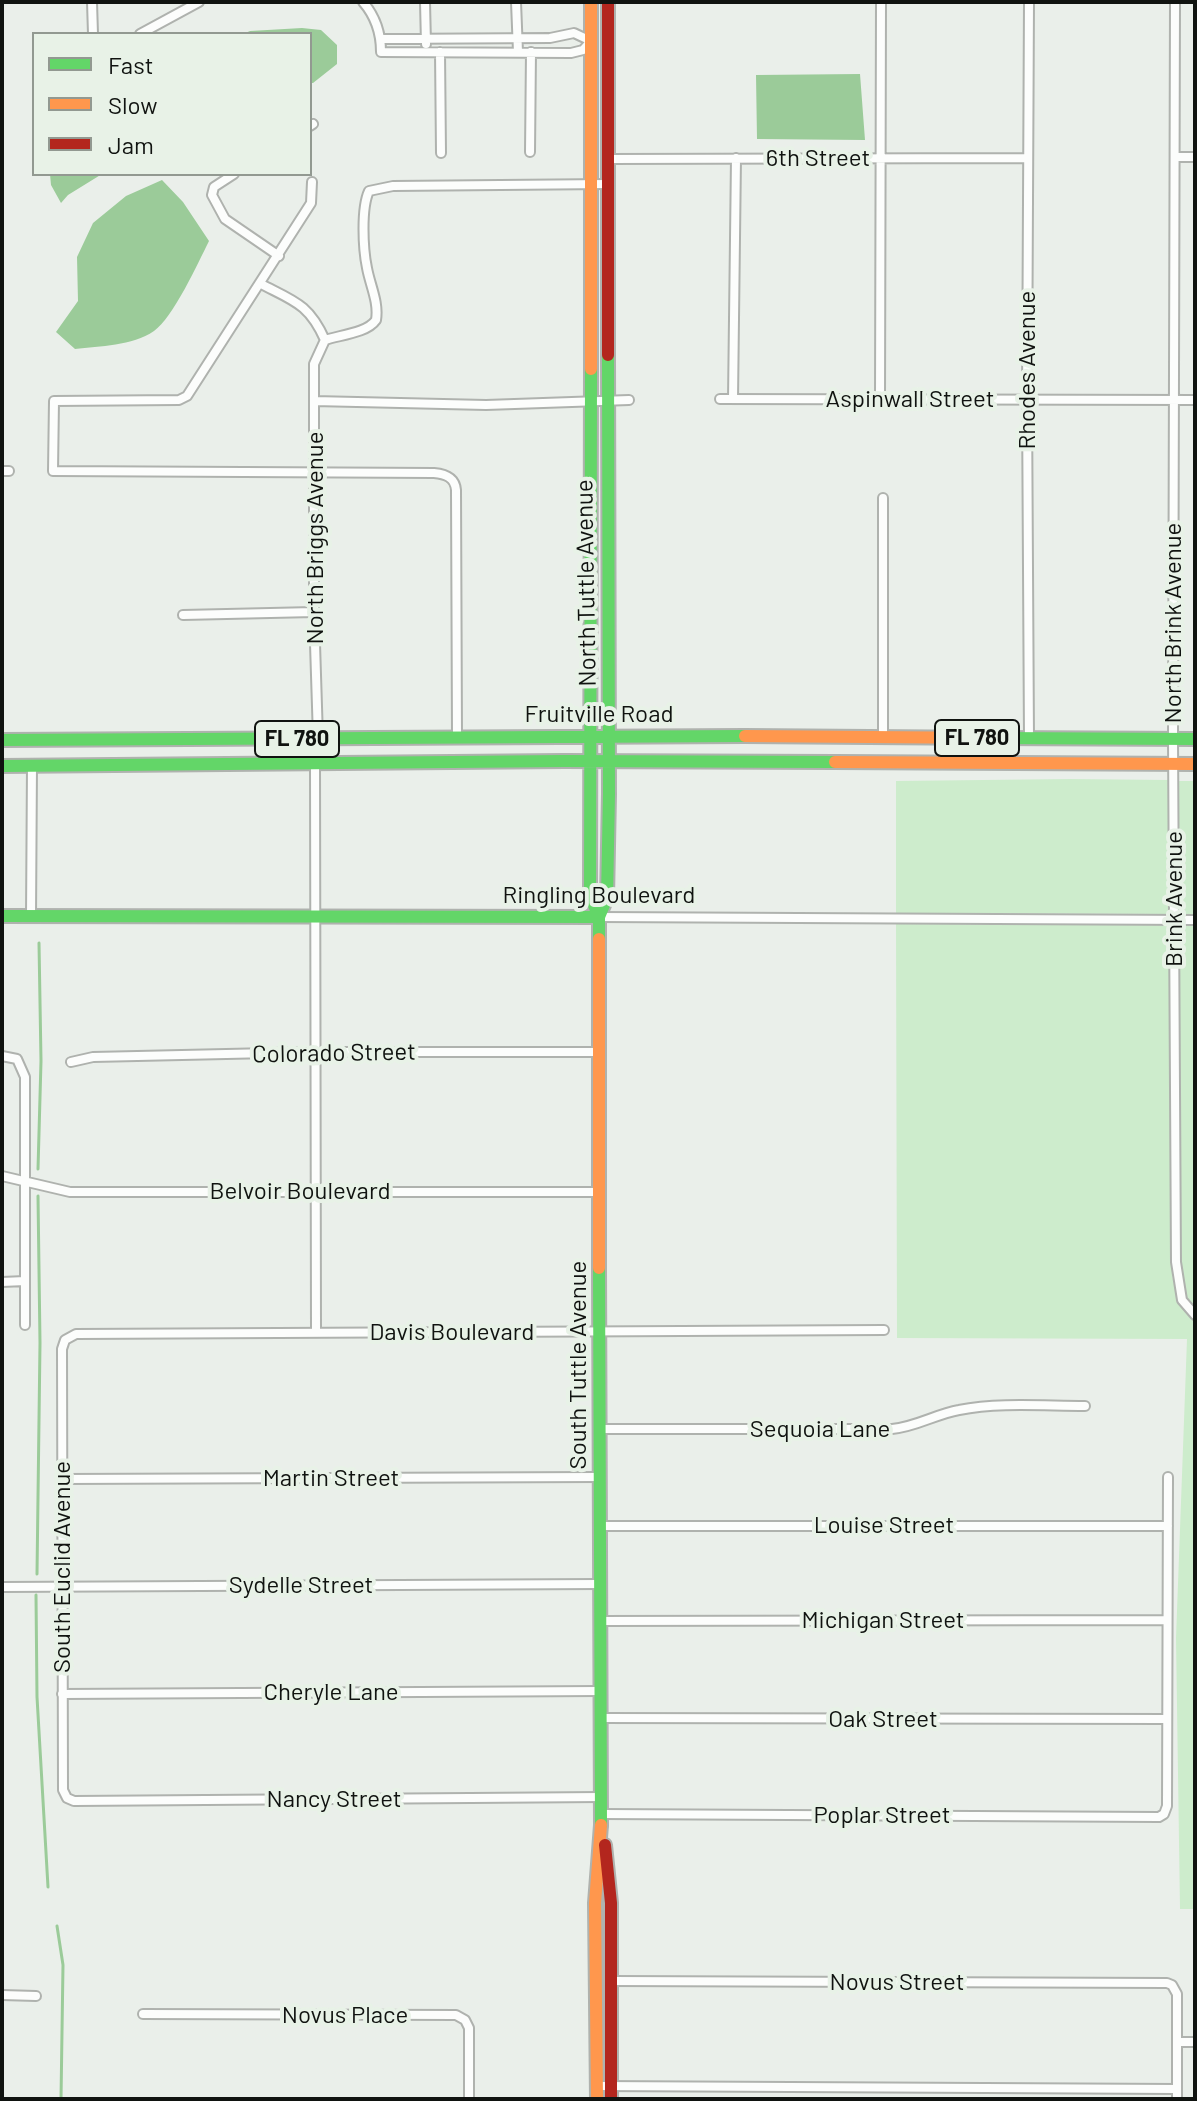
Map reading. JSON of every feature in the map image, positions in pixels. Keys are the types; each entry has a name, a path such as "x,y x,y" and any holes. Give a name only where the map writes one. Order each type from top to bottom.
{"main road":[{"name":"North Tuttle Avenue","path":"591,2 590,896 599,917"},
{"name":"North Tuttle Avenue","path":"599,917 607,898 609,762 608,2"},
{"name":"Fruitville Road","path":"2,740 591,735 1195,739"},
{"path":"262,765 297,755 312,747 318,739"},
{"name":"Fruitville Road","path":"2,766 591,762 1195,764"},
{"name":"Ringling Boulevard","path":"2,916 599,917"},
{"name":"South Tuttle Avenue","path":"597,2093 595,1903 602,1814 599,917"},
{"name":"South Tuttle Avenue","path":"602,1814 611,1903 612,2092"}],"street":[{"path":"92,2 93,32"},
{"path":"144,32 199,2"},
{"path":"363,2 376,21 381,52 577,52 591,41 574,33 550,38 518,39 381,39"},
{"path":"425,2 427,53"},
{"path":"516,2 518,52"},
{"path":"880,399 881,2"},
{"name":"Rhodes Avenue","path":"1029,2 1029,739"},
{"name":"North Brink Avenue","path":"1173,764 1175,2"},
{"path":"440,52 441,153"},
{"path":"530,152 531,52"},
{"path":"1176,157 1195,157"},
{"path":"733,399 736,158"},
{"name":"6th Street","path":"608,159 1028,158"},
{"path":"231,176 214,187 212,195 225,219 279,256"},
{"path":"312,182 311,203 184,399 53,401 53,471 434,473 450,477 455,482 456,490 457,736"},
{"path":"261,284 306,309 316,319 325,340 365,330 376,320 377,306 364,252 365,205 369,191 393,186 608,184"},
{"name":"North Briggs Avenue","path":"318,739 314,612 314,364 325,340"},
{"name":"Aspinwall Street","path":"720,399 1195,400"},
{"path":"314,401 486,405 629,400"},
{"path":"883,498 883,738"},
{"path":"183,615 314,612"},
{"path":"315,764 316,1333"},
{"name":"Brink Avenue","path":"1173,764 1176,1274 1182,1300 1195,1315"},
{"path":"31,916 32,766"},
{"name":"Ringling Boulevard","path":"599,917 1195,920"},
{"name":"Colorado Street","path":"71,1062 93,1057 315,1052 599,1052"},
{"path":"2,1056 11,1056 22,1065 25,1077 25,1325"},
{"name":"Belvoir Boulevard","path":"2,1176 70,1192 600,1192"},
{"path":"2,1282 25,1281"},
{"name":"Davis Boulevard","path":"69,1336 884,1330"},
{"name":"South Euclid Avenue","path":"67,1798 63,1790 62,1349 69,1336"},
{"name":"Sequoia Lane","path":"600,1429 892,1429 910,1427 970,1408 1085,1406"},
{"name":"Martin Street","path":"62,1479 600,1477"},
{"path":"1167,1719 1168,1477"},
{"name":"Louise Street","path":"600,1526 1168,1526"},
{"name":"Sydelle Street","path":"2,1587 600,1584"},
{"name":"Michigan Street","path":"600,1621 1167,1620"},
{"name":"Cheryle Lane","path":"62,1694 600,1691"},
{"name":"Oak Street","path":"600,1718 1167,1719"},
{"name":"Poplar Street","path":"602,1814 1162,1816 1167,1806 1167,1719"},
{"name":"Nancy Street","path":"67,1798 74,1801 602,1797"},
{"name":"Novus Street","path":"611,1981 1167,1983 1176,1988 1177,2042"},
{"path":"2,1995 36,1996"},
{"name":"Novus Place","path":"143,2014 456,2015 465,2020 469,2028 469,2099"},
{"path":"597,2093 1177,2094 1177,2042 1195,2042"}],"shaded area":[{"path":"321,30 337,45 337,64 312,83 312,32 248,32"},
{"path":"860,74 865,140 757,139 756,75"},
{"path":"50,176 99,176 68,195 61,203 51,185"},
{"path":"162,180 183,202 209,241 192,276 169,315 154,331 126,342 75,349 56,332 78,301 77,257 93,223 126,196"},
{"path":"1168,780 1169,914 896,913 896,781"},
{"path":"1178,781 1195,781 1195,914 1178,914"},
{"path":"896,924 1169,925 1172,1275 1178,1303 1195,1321 1195,1909 1180,1909 1176,1638 1187,1339 897,1338"},
{"path":"1179,925 1195,925 1195,1308 1186,1298 1181,1274"}],"waterway":[{"path":"38,1169 41,1061 39,943"},
{"path":"37,1574 38,1196"},
{"path":"36,1595 37,1697 48,1887"},
{"path":"57,1926 63,1965 61,2099"}],"traffic: fast":[{"path":"599,939 599,917 607,898 609,794 608,355"},
{"path":"591,369 590,896 599,917"},
{"path":"2,740 745,736"},
{"path":"994,738 1195,739"},
{"path":"282,759 312,747 318,739"},
{"path":"2,766 835,762"},
{"path":"2,916 599,917"},
{"path":"599,1268 601,1825"}],"traffic: slow":[{"path":"591,2 591,369"},
{"path":"745,736 994,738"},
{"path":"835,762 1195,764"},
{"path":"599,939 599,1268"},
{"path":"597,2099 595,1903 601,1825"}],"traffic: jam":[{"path":"608,2 608,355"},
{"path":"605,1845 611,1903 611,2099"}]}
